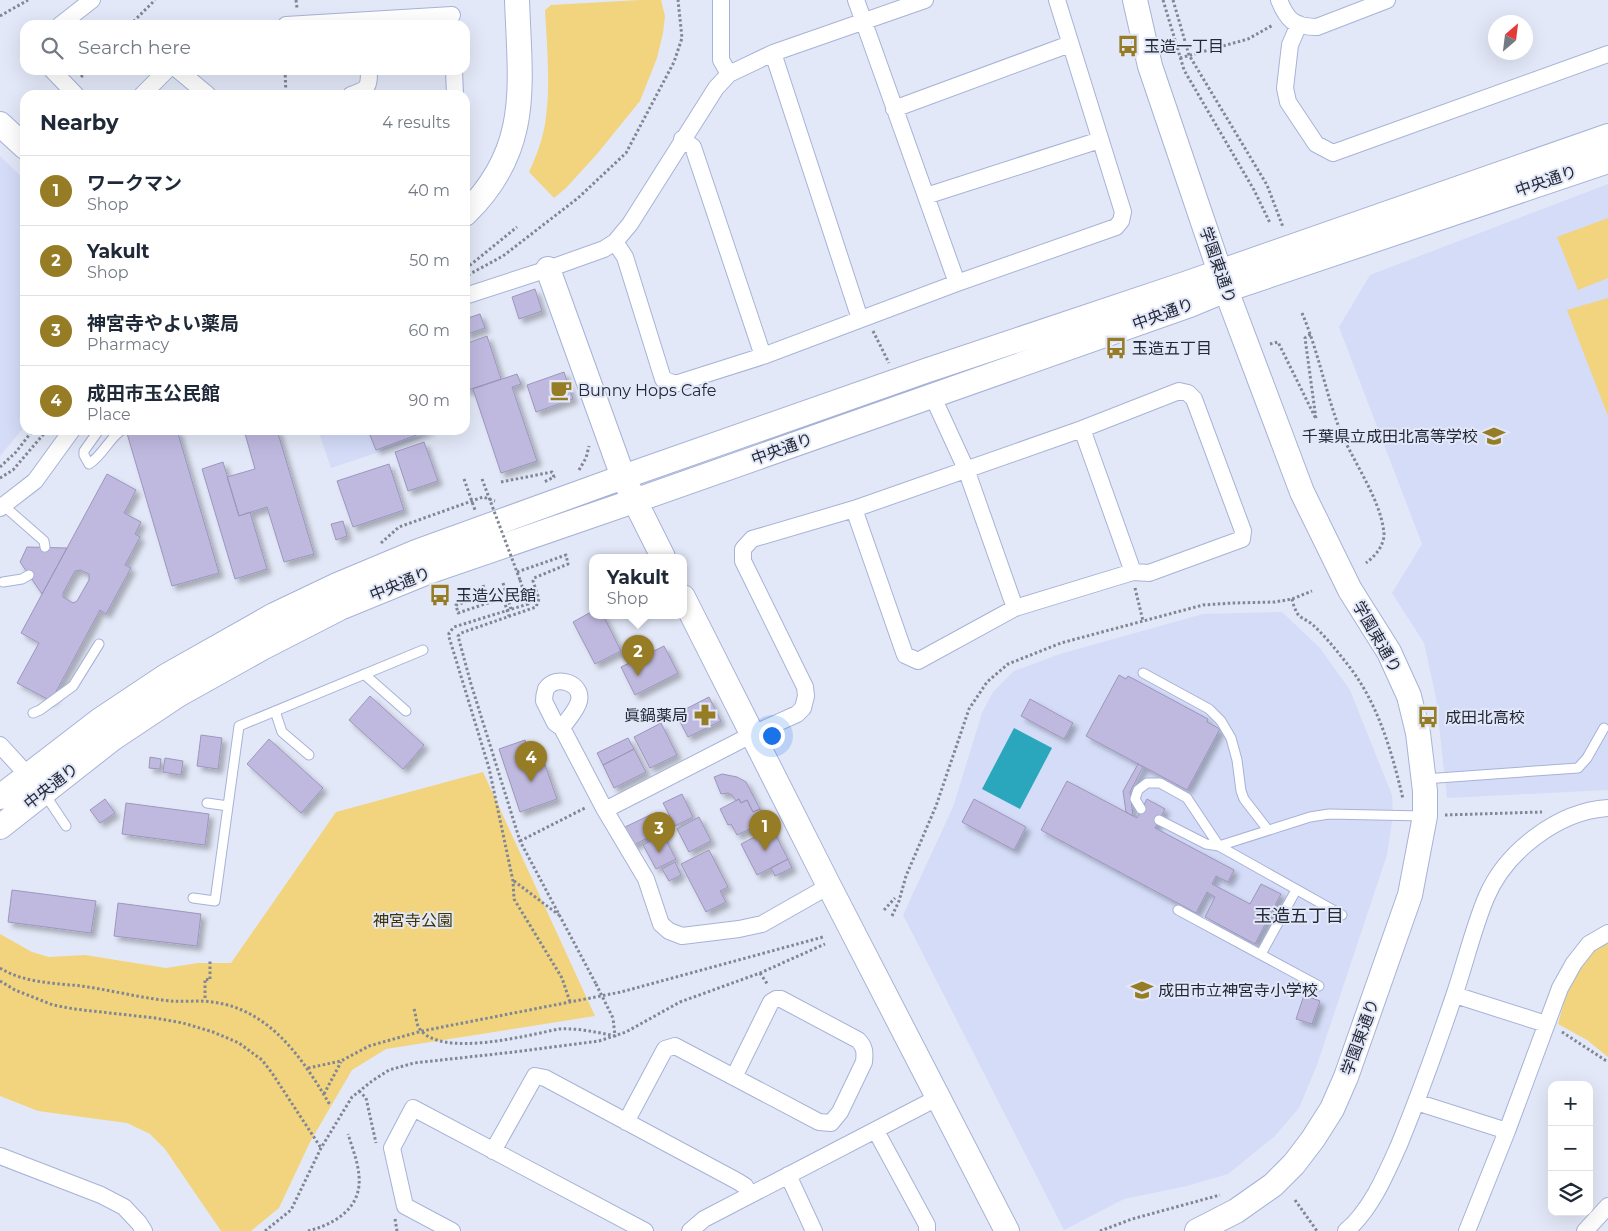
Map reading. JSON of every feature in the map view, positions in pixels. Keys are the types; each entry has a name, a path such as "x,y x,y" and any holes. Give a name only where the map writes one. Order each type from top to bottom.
{"street":[{"path":"66,20 92,0"},
{"path":"470,208 491,184 503,164 512,142 518,118 520,86 516,0"},
{"path":"721,0 721,60 729,74"},
{"path":"856,0 957,283"},
{"path":"470,294 604,249 615,242 630,224 716,88 729,74 773,52 925,0"},
{"path":"615,242 625,257 663,378 675,384 763,356 957,283 1116,227 1121,221 1123,212 1057,0"},
{"name":"学園東通り","path":"1135,0 1150,66 1223,280 1302,492 1350,590 1389,652 1409,696 1418,734 1424,779 1415,816 1410,895 1346,1077 1332,1109 1294,1164 1273,1185 1236,1211 1197,1231"},
{"path":"1282,7 1292,22 1306,27 1317,27 1387,0"},
{"path":"387,20 452,13"},
{"path":"1299,24 1290,45 1285,88 1288,102 1316,144 1333,154 1608,54"},
{"path":"894,109 1070,44"},
{"path":"773,52 863,318"},
{"path":"56,75 70,90"},
{"path":"147,90 162,75"},
{"path":"184,75 202,90"},
{"path":"365,90 369,84 369,75"},
{"path":"454,75 455,90"},
{"path":"0,124 20,142"},
{"name":"中央通り","path":"0,827 36,783 100,720 166,676 274,615 337,585 416,552 623,477 928,383 1223,280 1608,136"},
{"path":"682,139 693,147 763,356"},
{"path":"926,196 1100,140"},
{"name":"中央通り","path":"1223,280 1608,160"},
{"path":"548,269 623,477 661,554"},
{"path":"928,383 966,469 1015,608"},
{"name":"中央通り","path":"0,797 36,783 112,739 178,695 264,647 340,608 428,572 634,501 928,383"},
{"path":"605,810 753,734 797,714 803,708 806,696 803,682 743,561 743,549 752,539 854,510 1082,429 1179,391 1188,393 1194,398 1243,531 1242,539 1169,567 1149,573 1133,572 1015,608 918,661 905,655 854,510"},
{"path":"1082,429 1133,572"},
{"path":"2,506 35,481 68,435"},
{"path":"687,604 829,886 1008,1231"},
{"path":"562,728 605,810 646,879 660,924 669,931 682,936 739,929 762,924 829,886"},
{"path":"0,745 36,783"},
{"path":"1346,1231 1365,1210 1390,1167 1455,995 1486,897 1499,874 1516,854 1556,823 1595,809 1608,808"},
{"path":"1467,1231 1507,1131 1560,988 1574,963 1589,944 1608,933"},
{"path":"1455,995 1546,1024"},
{"path":"734,1077 771,1002 781,999 864,1045 864,1062 840,1112 831,1123"},
{"path":"626,1122 665,1049 674,1046 819,1122 831,1123"},
{"path":"494,1151 535,1076 545,1078 745,1186 750,1195"},
{"path":"690,1231 704,1219 939,1097"},
{"path":"1416,1102 1507,1131"},
{"path":"452,1231 405,1206 392,1148 413,1108 494,1151 616,1224 645,1231"},
{"path":"831,1123 842,1147"},
{"path":"876,1131 927,1225 927,1231"},
{"path":"0,1156 109,1199 124,1207 140,1223 144,1231"},
{"path":"788,1175 814,1231"},
{"path":"1585,1231 1608,1206"}],"lane":[{"path":"95,435 84,451 89,464 97,459 114,435"},
{"path":"2,506 44,541 45,547"},
{"path":"3,582 22,579 29,575"},
{"path":"33,714 74,686 99,644"},
{"path":"193,898 215,901 239,726 423,650"},
{"path":"364,674 406,711"},
{"path":"1143,674 1209,709 1221,721 1231,738 1244,799 1268,830"},
{"path":"275,711 282,732 308,755"},
{"path":"1424,779 1578,768 1588,758 1604,728"},
{"path":"36,783 66,826"},
{"path":"1141,810 1135,799 1138,790 1147,783 1160,783 1187,798 1219,846"},
{"path":"207,803 228,806"},
{"path":"1219,846 1310,817 1330,814 1415,816"},
{"path":"1159,820 1206,844 1219,846 1342,916"},
{"path":"1261,954 1296,890"},
{"path":"1178,910 1319,986"}],"path":[{"path":"0,16 28,0"},
{"path":"135,20 155,0"},
{"path":"470,273 503,256 578,198 626,154 674,62 682,38 678,0"},
{"path":"1163,0 1184,70 1254,190 1270,223"},
{"path":"1173,0 1189,55 1267,184 1283,227"},
{"path":"1180,58 1248,39 1274,24 1282,7"},
{"path":"285,75 286,90"},
{"path":"470,265 517,227"},
{"path":"1302,313 1311,334 1337,423 1377,507 1382,524 1384,537 1380,548 1374,557 1366,563"},
{"path":"863,318 892,369"},
{"path":"1270,344 1278,342 1316,419 1305,338 1311,334"},
{"path":"0,467 16,452 29,435"},
{"path":"0,478 13,470 43,435"},
{"path":"575,473 580,469 586,458 589,443"},
{"path":"501,482 552,472 554,477 537,485"},
{"path":"464,479 476,511"},
{"path":"482,479 528,604 454,627 449,632 489,768 513,881 514,899 562,978 570,1002"},
{"path":"375,549 399,527 483,498 503,503"},
{"path":"517,572 566,555 568,564 534,578 533,581 539,599 536,607 461,633 458,636 520,841 613,1018 615,1036"},
{"path":"1133,572 1133,582 1143,621"},
{"path":"502,584 509,616"},
{"path":"483,585 486,595 456,605 458,613 503,598 509,609"},
{"path":"892,916 899,901 906,876 936,806 969,709 987,682 1008,664 1061,643 1203,605 1233,602 1275,602 1292,599 1312,591"},
{"path":"1292,599 1296,612 1311,623 1331,644 1362,683 1374,707 1404,802 1415,816 1550,812 1556,823"},
{"path":"520,841 588,806 605,810"},
{"path":"513,881 559,915"},
{"path":"884,910 895,898"},
{"path":"308,1068 341,1061 369,1046 422,1031 620,992 823,937"},
{"path":"265,1231 291,1210 321,1148 352,1097 372,1080 389,1070 414,1062 524,1051 600,1040 615,1036 648,1021 680,1002 760,973 825,944"},
{"path":"206,998 205,979 210,980 210,960"},
{"path":"0,968 33,980 171,1001 212,1002 238,1008 260,1019 275,1032 308,1068 330,1105"},
{"path":"760,973 770,988"},
{"path":"0,981 23,994 53,1004 74,1009 183,1023 213,1032 239,1043 262,1060 321,1148"},
{"path":"414,1009 418,1026 422,1031 443,1042 455,1044 485,1043 565,1029 593,1031 615,1036"},
{"path":"1546,1024 1608,1062"},
{"path":"324,1094 341,1061"},
{"path":"308,1231 335,1221 351,1208 358,1192 359,1175 348,1134"},
{"path":"1100,1231 1132,1219 1225,1193"},
{"path":"1295,1200 1317,1231"}],"shaded area":[{"path":"0,156 20,175 20,432 0,456"},
{"name":"千葉県立成田北高等学校","path":"1608,184 1608,790 1447,798 1436,698 1424,643 1392,593 1422,544 1339,327 1370,275"},
{"path":"320,435 430,435 331,468"},
{"name":"成田市立神宮寺小学校","path":"1282,612 1320,648 1350,690 1392,795 1393,815 1387,855 1317,1065 1299,1108 1274,1137 1228,1174 1187,1186 1124,1199 1064,1230 903,915 953,807 982,713 993,692 1014,671 1060,654 1203,614"}],"green space":[{"path":"661,0 665,16 657,58 640,101 597,154 566,188 554,198 529,172 540,143 547,110 548,67 545,10 551,5"},
{"path":"1608,218 1608,278 1578,290 1557,237"},
{"path":"1608,298 1608,416 1567,310"},
{"name":"神宮寺公園","path":"483,772 595,1016 386,1049 352,1070 310,1142 279,1208 251,1231 221,1231 165,1149 150,1134 127,1123 38,1111 0,1096 0,934 32,952 49,957 85,955 166,968 198,963 231,963 336,812"},
{"path":"1608,941 1608,1057 1587,1040 1558,1024 1569,988 1580,966 1597,948"}],"water":[{"path":"1014,728 1052,748 1020,809 982,789"}],"building":[{"path":"535,289 542,311 519,319 512,297"},
{"path":"480,314 485,328 470,333 470,317"},
{"path":"487,336 501,379 470,389 470,342"},
{"path":"564,372 573,399 536,412 527,385"},
{"path":"517,374 521,384 512,387 537,461 501,473 473,389"},
{"path":"127,435 178,435 219,573 172,586"},
{"path":"245,435 278,435 314,554 284,562 267,507 239,516 227,477 255,469"},
{"path":"370,435 416,435 376,450"},
{"path":"424,442 438,481 408,491 395,452"},
{"path":"223,462 239,516 250,512 267,569 235,579 202,469"},
{"path":"389,464 404,510 353,527 337,481"},
{"path":"107,474 136,490 124,513 141,522 135,534 140,537 125,565 131,568 106,614 100,610 51,701 17,683 39,643 21,633","holes":["80,570 89,574 89,580 77,601 73,603 63,597 63,593 75,571"]},
{"path":"343,521 347,536 336,540 331,524"},
{"path":"27,547 67,548 42,594 20,562"},
{"path":"589,613 589,619 605,619 621,651 595,664 573,622"},
{"path":"664,646 678,673 635,695 621,667"},
{"path":"1119,675 1126,679 1128,676 1208,719 1207,722 1220,729 1187,790 1086,736"},
{"path":"370,696 424,745 403,769 349,720"},
{"path":"709,697 721,721 688,737 676,714"},
{"path":"1030,699 1073,723 1064,739 1021,716"},
{"path":"661,723 677,755 650,768 634,737"},
{"path":"201,735 222,738 218,769 197,766"},
{"path":"628,738 634,749 603,765 597,753"},
{"path":"269,739 323,788 301,813 247,764"},
{"path":"525,740 534,766 544,762 557,799 520,812 499,749"},
{"path":"634,749 646,772 614,788 603,765"},
{"path":"150,757 161,759 160,769 149,768"},
{"path":"165,758 183,761 181,775 163,772"},
{"path":"1138,764 1143,767 1130,792 1133,816 1126,812 1123,791"},
{"path":"722,774 737,777 746,782 760,809 753,812 747,800 741,803 739,799 736,801 728,793 721,794 714,777"},
{"path":"1067,781 1137,818 1147,799 1165,809 1155,828 1234,870 1228,882 1216,876 1212,884 1250,904 1261,884 1281,894 1255,944 1205,917 1215,897 1207,892 1196,913 1041,830"},
{"path":"682,794 693,817 675,826 663,803"},
{"path":"105,799 115,813 100,823 90,810"},
{"path":"739,799 741,803 747,800 753,812 760,809 763,815 751,821 754,827 737,835 731,824 728,825 720,809"},
{"path":"974,799 1026,827 1014,850 962,822"},
{"path":"126,803 209,814 205,845 122,834"},
{"path":"652,814 661,831 632,846 623,828"},
{"path":"699,817 711,841 689,852 677,829"},
{"path":"772,828 788,859 757,875 741,844"},
{"path":"663,834 676,859 656,869 643,845"},
{"path":"709,850 728,887 720,891 726,902 706,912 681,864"},
{"path":"788,859 792,868 775,876 771,868"},
{"path":"675,862 681,875 669,881 662,869"},
{"path":"12,890 96,901 91,933 8,922"},
{"path":"118,903 201,914 197,946 114,936"},
{"path":"1304,995 1320,1001 1312,1024 1296,1019"}],"place":[{"name":"玉造一丁目","path":"1128,46"},
{"name":"玉造五丁目","path":"1116,348"},
{"name":"Bunny Hops Cafe","path":"561,390"},
{"name":"千葉県立成田北高等学校","path":"1494,436"},
{"name":"玉造公民館","path":"440,595"},
{"name":"Yakult","path":"638,676"},
{"name":"眞鍋薬局","path":"705,715"},
{"name":"成田北高校","path":"1428,717"},
{"name":"成田市玉公民館","path":"531,782"},
{"name":"ワークマン","path":"765,851"},
{"name":"神宮寺やよい薬局","path":"659,853"},
{"name":"成田市立神宮寺小学校","path":"1142,990"}],"district":[{"name":"玉造五丁目","path":"1299,916"}]}
